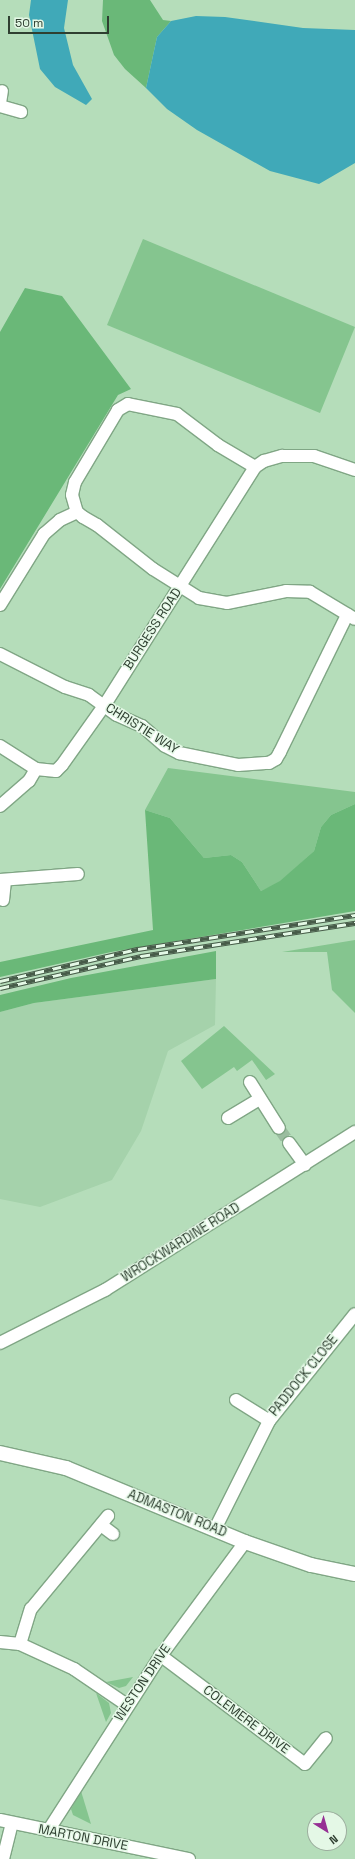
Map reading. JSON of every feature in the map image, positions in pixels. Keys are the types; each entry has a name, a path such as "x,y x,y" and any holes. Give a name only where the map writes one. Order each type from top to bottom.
{"street":[{"path":"0,106 22,112"},
{"path":"351,617 310,592 286,591 227,603 199,598 180,587 77,512 72,495 75,482 118,410 128,404 177,414 218,445 255,467 264,461 282,456 314,456 355,470"},
{"name":"BURGESS ROAD","path":"36,769 48,772 59,768 104,706 180,587 192,563 215,534 255,467"},
{"path":"0,605 44,534 60,520 77,512"},
{"name":"CHRISTIE WAY","path":"0,654 65,687 89,695 104,706 142,726 165,746 179,753 238,764 269,763 276,759 280,752 351,617"},
{"path":"0,746 36,769 28,781 0,806"},
{"path":"3,900 3,880 78,874"},
{"path":"250,1082 279,1128"},
{"path":"228,1118 260,1099"},
{"name":"WROCKWARDINE ROAD","path":"0,1343 105,1290 355,1132"},
{"path":"289,1143 305,1165"},
{"name":"PADDOCK CLOSE","path":"215,1528 268,1421 355,1314"},
{"name":"PADDOCK CLOSE","path":"236,1400 268,1421"},
{"name":"ADMASTON ROAD","path":"0,1453 66,1468 215,1528 245,1542 311,1565 355,1574"},
{"path":"20,1644 31,1609 105,1520 113,1534"},
{"name":"WESTON DRIVE","path":"48,1831 160,1655 245,1542"},
{"path":"0,1642 20,1644 74,1669 127,1705"},
{"name":"COLEMERE DRIVE","path":"160,1655 305,1764 326,1738"},
{"name":"MARTON DRIVE","path":"0,1820 189,1859"},
{"path":"3,1859 12,1823"}],"shaded area":[{"path":"143,239 355,327 320,413 107,325"},
{"path":"168,768 355,792 355,804 331,815 321,827 314,851 280,882 261,891 242,862 231,855 204,858 170,818 145,810"},
{"path":"355,940 355,1013 332,990 327,952 282,952"},
{"path":"216,979 215,1025 168,1051 141,1131 112,1180 40,1207 0,1199 0,1012 34,1003"},
{"path":"224,1026 275,1074 266,1080 252,1060 237,1071 234,1067 202,1089 181,1061"},
{"path":"133,1677 126,1686 119,1688 106,1682"},
{"path":"96,1693 109,1703 111,1713 106,1722"},
{"path":"81,1791 91,1824 73,1815 71,1809"}],"green space":[{"path":"103,0 150,0 163,20 171,21 157,37 146,88 125,69 114,55 102,21"},
{"path":"25,288 62,296 131,389 118,395 0,589 0,332"},
{"path":"355,804 355,911 111,952 0,977 0,962 153,930 145,810 170,818 204,858 231,855 242,862 261,891 280,881 314,851 321,827 331,815"},
{"path":"216,951 216,979 34,1003 0,1012 0,995 71,978"}],"water":[{"path":"31,0 68,0 64,28 73,65 92,99 86,105 55,87 40,69 29,15"},
{"path":"196,16 225,17 303,28 355,30 355,163 319,184 270,171 197,130 167,109 146,88 157,37 171,21"}],"tunnel":[{"path":"279,1128 289,1143"}],"railway":[{"path":"0,981 138,949 355,915"},
{"path":"0,988 141,956 355,923"}]}
